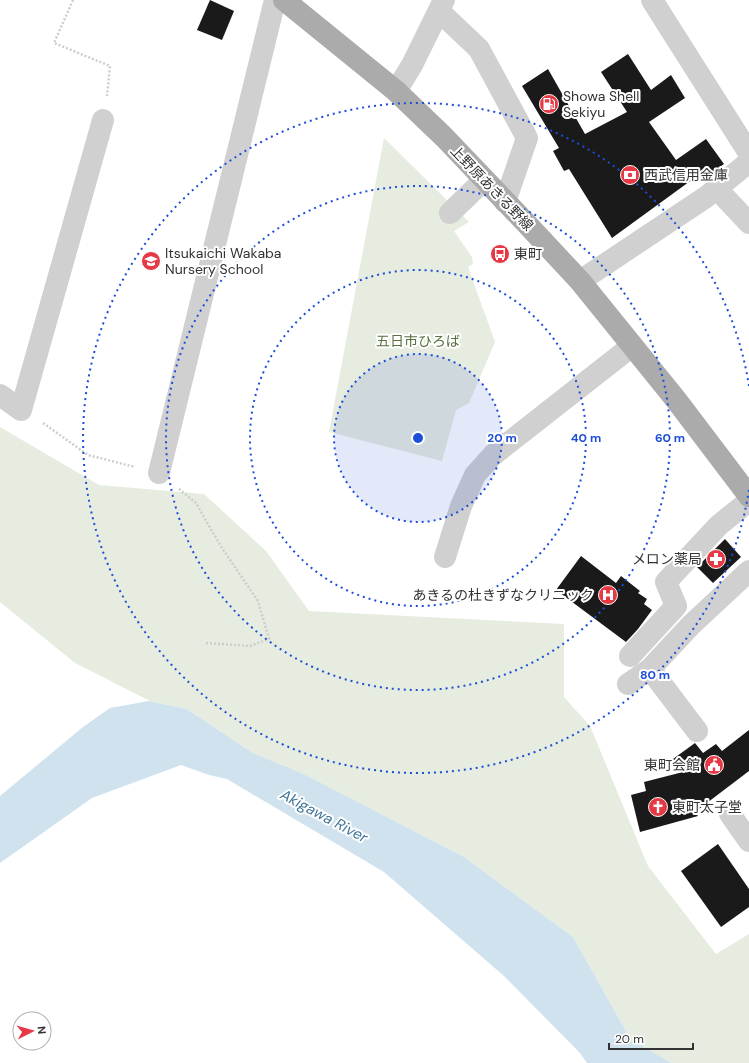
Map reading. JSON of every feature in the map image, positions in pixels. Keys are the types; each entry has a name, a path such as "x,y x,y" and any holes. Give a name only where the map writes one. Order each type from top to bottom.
{"main road":[{"name":"上野原あきる野線","path":"284,0 396,91 444,137 580,281 677,401 749,496"}],"street":[{"path":"159,473 275,0"},
{"path":"652,0 749,153"},
{"path":"396,91 412,65 442,5 479,49 527,138 505,202"},
{"path":"0,395 21,410 104,120"},
{"path":"580,281 706,197 749,162"},
{"path":"450,213 484,180"},
{"path":"717,189 749,223"},
{"path":"445,557 461,506 475,475 493,455 632,346"},
{"path":"630,656 676,606 666,582 719,525 749,501"},
{"path":"628,684 650,668 691,625 749,572"},
{"path":"650,668 697,731"},
{"path":"730,814 749,841"}],"path":[{"path":"73,0 54,43 110,66 104,120"},
{"path":"21,410 43,422 88,455 159,473 196,504 220,545 258,602 269,639 250,646 206,644"}],"green space":[{"name":"五日市ひろば","path":"384,138 469,222 454,231 472,257 473,264 468,267 495,342 469,403 456,410 442,461 329,432"},
{"path":"0,427 99,485 204,494 266,551 309,611 564,624 564,697 590,726 648,866 716,954 749,934 749,1063 672,1063 631,1040 573,937 464,857 304,774 253,753 187,709 150,701 75,663 0,602"}],"water":[{"name":"Akigawa River","path":"149,701 187,709 253,753 304,774 464,857 573,937 631,1040 672,1063 587,1063 580,1053 504,976 384,872 227,779 209,775 181,765 92,798 0,863 0,796 83,727 110,708"}],"building":[{"path":"210,0 234,11 222,40 197,30"},
{"path":"628,54 651,90 671,75 685,98 649,122 676,160 706,139 724,164 697,183 693,179 612,238 569,169 564,171 553,151 559,148 522,86 548,69 585,134 627,112 601,72"},
{"path":"725,539 741,557 713,583 697,567"},
{"path":"581,556 616,583 621,576 640,591 638,593 647,599 644,604 652,610 626,642 556,590"},
{"path":"749,730 749,771 695,812 698,816 640,832 631,795 646,791 644,782 683,772 673,759 695,743 703,753 716,744 722,751"},
{"path":"718,844 749,889 749,907 721,927 681,871"}],"place":[{"name":"Showa Shell Sekiyu","path":"549,104"},
{"name":"西武信用金庫","path":"630,175"},
{"name":"東町","path":"500,254"},
{"name":"Itsukaichi Wakaba Nursery School","path":"151,261"},
{"name":"メロン薬局","path":"716,559"},
{"name":"あきるの杜きずなクリニック","path":"608,595"},
{"name":"東町会館","path":"714,765"},
{"name":"東町太子堂","path":"658,807"}]}
